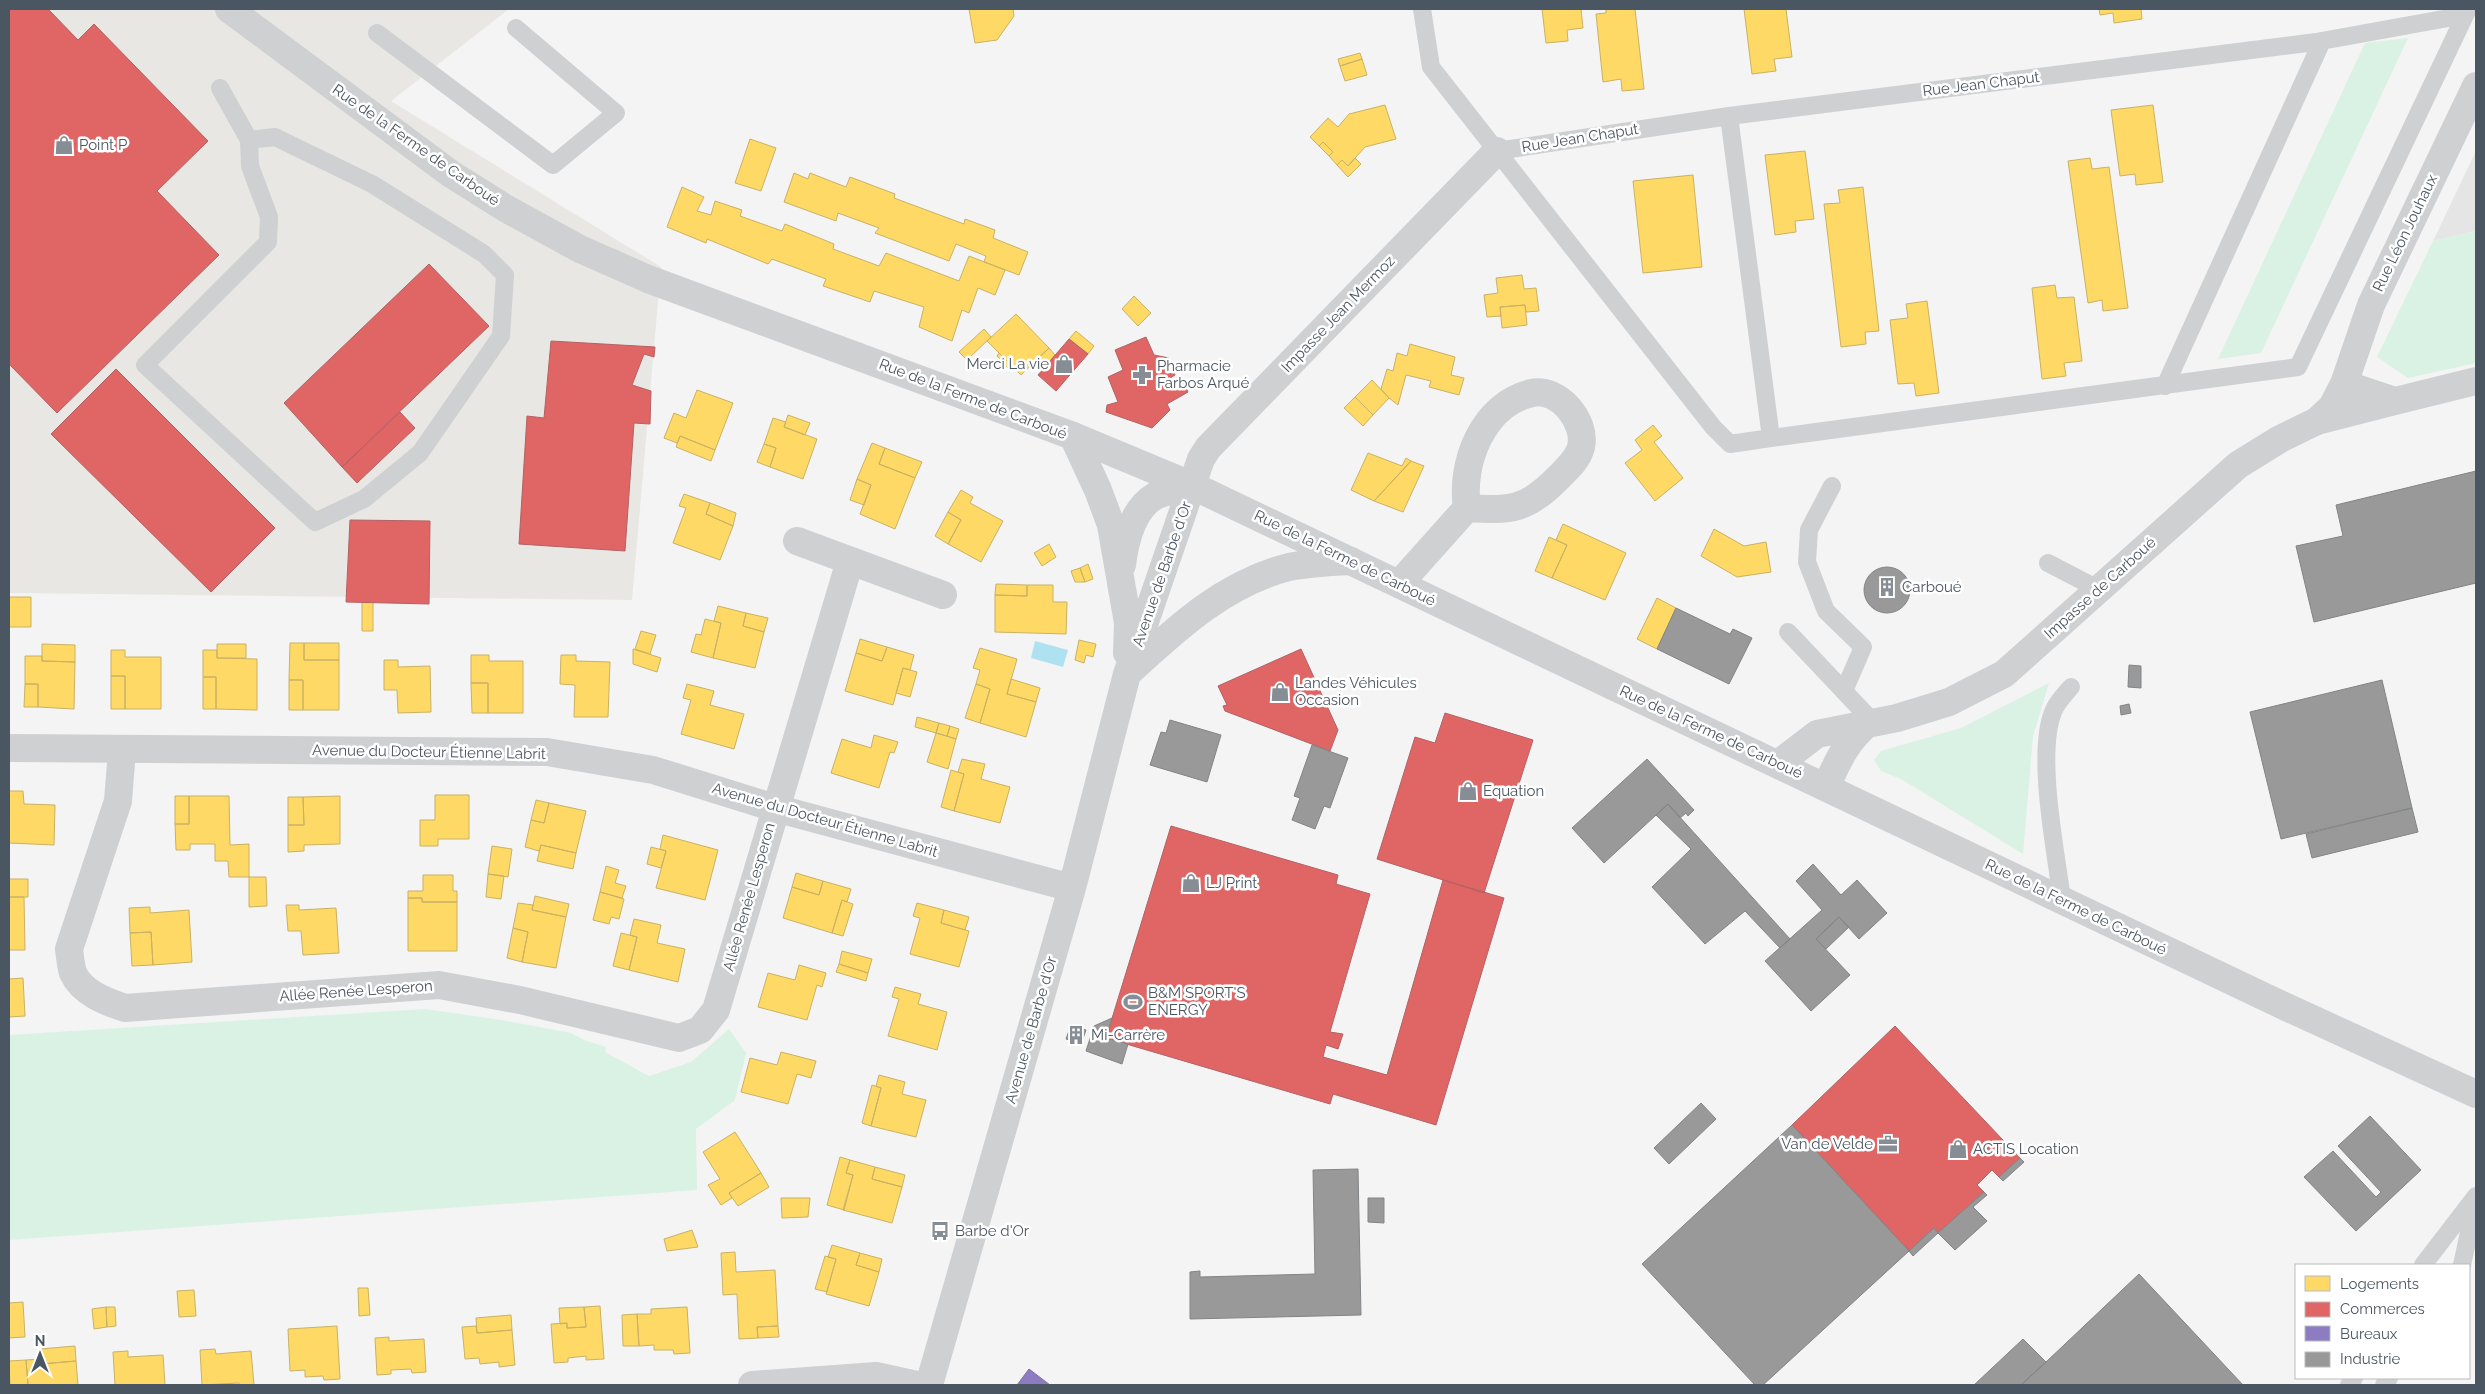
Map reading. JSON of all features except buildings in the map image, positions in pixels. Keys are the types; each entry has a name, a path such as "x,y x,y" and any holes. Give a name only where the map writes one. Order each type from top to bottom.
{"street":[{"name":"Rue de la Ferme de Carboué","path":"229,9 451,174 505,208 580,249 674,289 1072,436 1194,486 2062,900 2476,1094"},
{"name":"Rue Léon Jouhaux","path":"2344,384 2371,305 2476,86"},
{"name":"Impasse Jean Mermoz","path":"1194,486 1201,459 1208,448 1497,151"},
{"name":"Impasse de Carboué","path":"1778,764 1817,734 1897,718 1949,702 2004,674 2238,465 2280,439 2317,421 2476,381"},
{"path":"2344,384 2395,400"},
{"name":"Impasse de Carboué","path":"2317,421 2332,407 2344,384"},
{"path":"1533,392 1553,396 1570,408 1579,427 1581,446 1573,463 1543,494 1520,506 1501,510 1467,508 1464,489 1468,465 1488,421 1511,402 1533,392"},
{"name":"Avenue de Barbe d'Or","path":"1072,436 1098,490 1111,525 1128,623 1127,674"},
{"name":"Avenue de Barbe d'Or","path":"1121,580 1124,551 1136,515 1155,496 1194,486"},
{"name":"Avenue de Barbe d'Or","path":"929,1385 1072,888 1127,674 1194,486"},
{"path":"1399,584 1467,508"},
{"path":"797,541 943,595"},
{"name":"Allée Renée Lesperon","path":"122,750 118,801 69,949 74,974 85,987 103,1001 126,1008 439,985 520,1000 679,1038 700,1030 716,1010 850,561"},
{"name":"Avenue de Barbe d'Or","path":"1127,674 1181,625 1229,592 1258,578 1290,567 1350,561"},
{"path":"1826,787 1843,750 1851,738 1870,723"},
{"name":"Avenue du Docteur Étienne Labrit","path":"9,748 547,752 653,770 775,808 1072,888"},
{"path":"752,1385 876,1376 917,1385"}],"lane":[{"path":"1422,9 1431,67 1713,428 1730,444 2298,368 2466,12"},
{"name":"Rue Jean Chaput","path":"1497,151 1729,116 2322,41 2466,12"},
{"path":"377,34 553,165 616,113 516,28"},
{"path":"2165,386 2322,41"},
{"path":"220,88 249,140 250,166 268,217 268,242 145,365 315,522 364,499 420,453 501,336 505,275 484,254 372,184 275,137 249,140"},
{"path":"1729,116 1771,438"},
{"path":"1832,486 1808,530 1807,562 1826,611 1862,647 1844,691"},
{"path":"2048,564 2098,590"},
{"path":"1788,632 1844,691 1870,723"},
{"path":"2062,900 2048,789 2046,748 2053,711 2070,687"},
{"path":"2423,1264 2476,1198"},
{"path":"2462,1264 2476,1198"}],"shaded area":[{"path":"9,9 509,9 391,101 661,267 632,600 9,593"},
{"path":"2476,151 2476,231 2433,241"}],"green space":[{"path":"2408,38 2261,353 2218,359 2365,43"},
{"path":"2476,231 2476,363 2408,378 2377,357 2433,241"},
{"path":"2049,683 2033,736 2023,854 1901,779 1881,771 1874,760 1881,751 1961,728"},
{"path":"425,1009 571,1033 584,1040 606,1047 605,1052 649,1076 691,1062 729,1029 746,1053 735,1100 696,1129 697,1190 9,1240 9,1035"}],"water":[{"path":"1035,641 1068,650 1063,667 1031,658"}],"place":[{"name":"Point P","path":"64,145"},
{"name":"Merci La vie","path":"1064,364"},
{"name":"Pharmacie Farbos Arqué","path":"1142,375"},
{"name":"Carboué","path":"1887,587"},
{"name":"Landes Véhicules Occasion","path":"1280,692"},
{"name":"Equation","path":"1468,791"},
{"name":"LJ Print","path":"1191,883"},
{"name":"B&M SPORT'S ENERGY","path":"1133,1002"},
{"name":"Mi-Carrère","path":"1076,1035"},
{"name":"Van de Velde","path":"1888,1144"},
{"name":"ACTIS Location","path":"1958,1149"},
{"name":"Barbe d'Or","path":"940,1231"}]}
